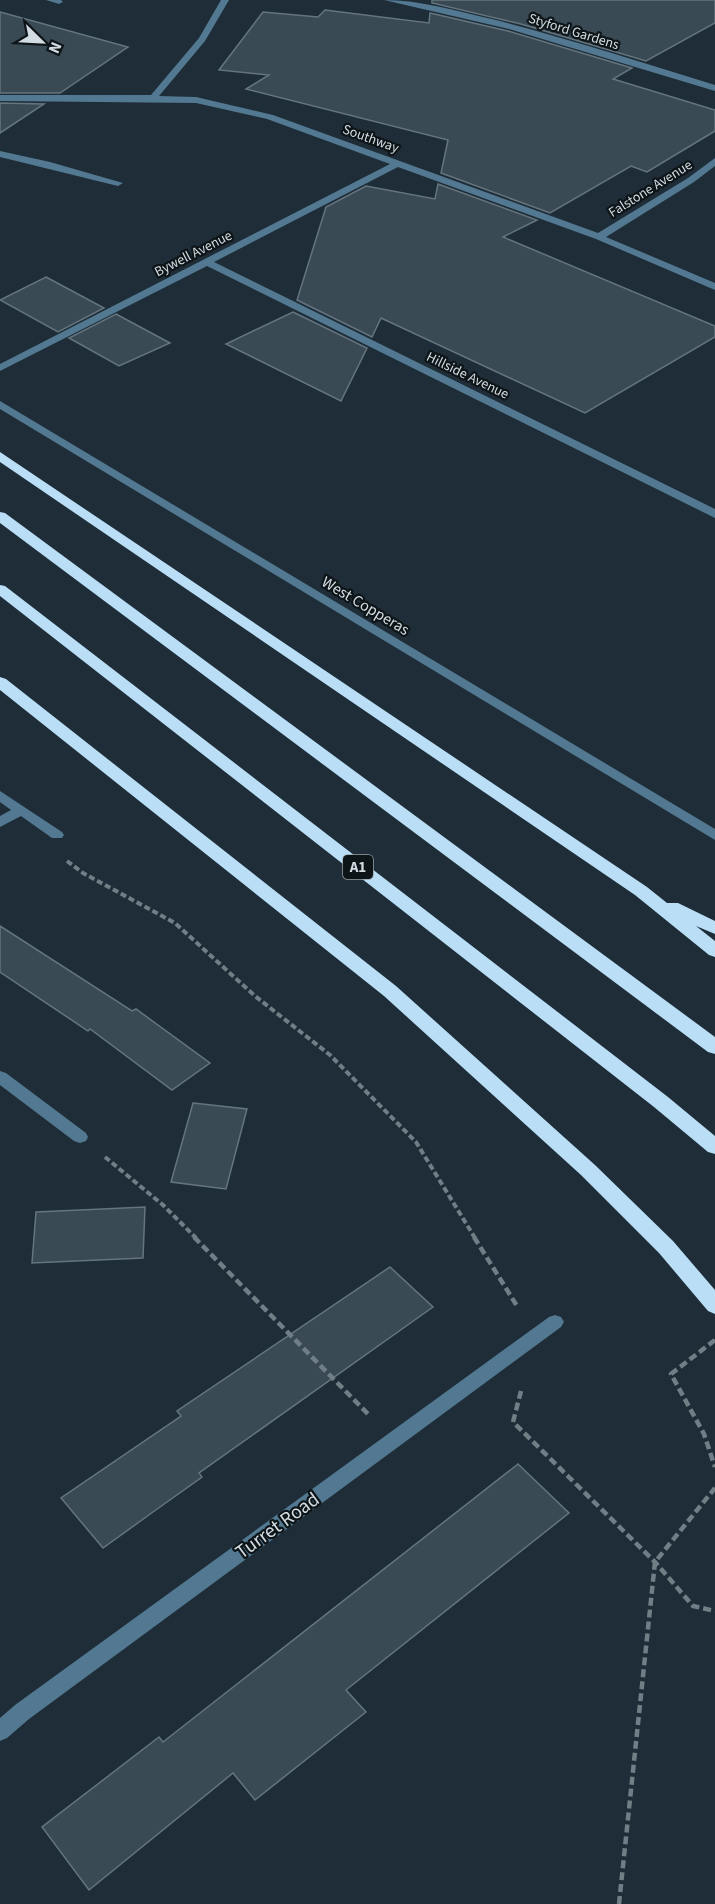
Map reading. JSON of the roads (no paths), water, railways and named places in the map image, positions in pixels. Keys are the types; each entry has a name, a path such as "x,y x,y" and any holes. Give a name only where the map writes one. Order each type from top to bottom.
{"highway":[{"path":"0,456 641,891 715,951"},
{"path":"0,516 715,1047"},
{"name":"A1","path":"0,589 652,1095 715,1147"},
{"path":"0,682 390,991 588,1170 666,1247 715,1305"},
{"path":"641,891 715,928"}],"street":[{"path":"50,0 59,2"},
{"path":"153,98 170,76 190,57 218,17 225,0"},
{"name":"Styford Gardens","path":"388,0 443,9 526,31 715,87"},
{"name":"Southway","path":"0,98 196,100 270,117 598,237 715,287"},
{"path":"0,154 118,183"},
{"name":"Falstone Avenue","path":"598,237 691,180 715,161"},
{"name":"Bywell Avenue","path":"0,368 399,163"},
{"name":"Hillside Avenue","path":"207,262 715,514"},
{"name":"West Copperas","path":"0,404 715,835"},
{"path":"0,795 57,835"},
{"path":"0,822 21,810"},
{"path":"0,1077 80,1137"},
{"name":"Turret Road","path":"0,1731 22,1712 555,1322"}]}
